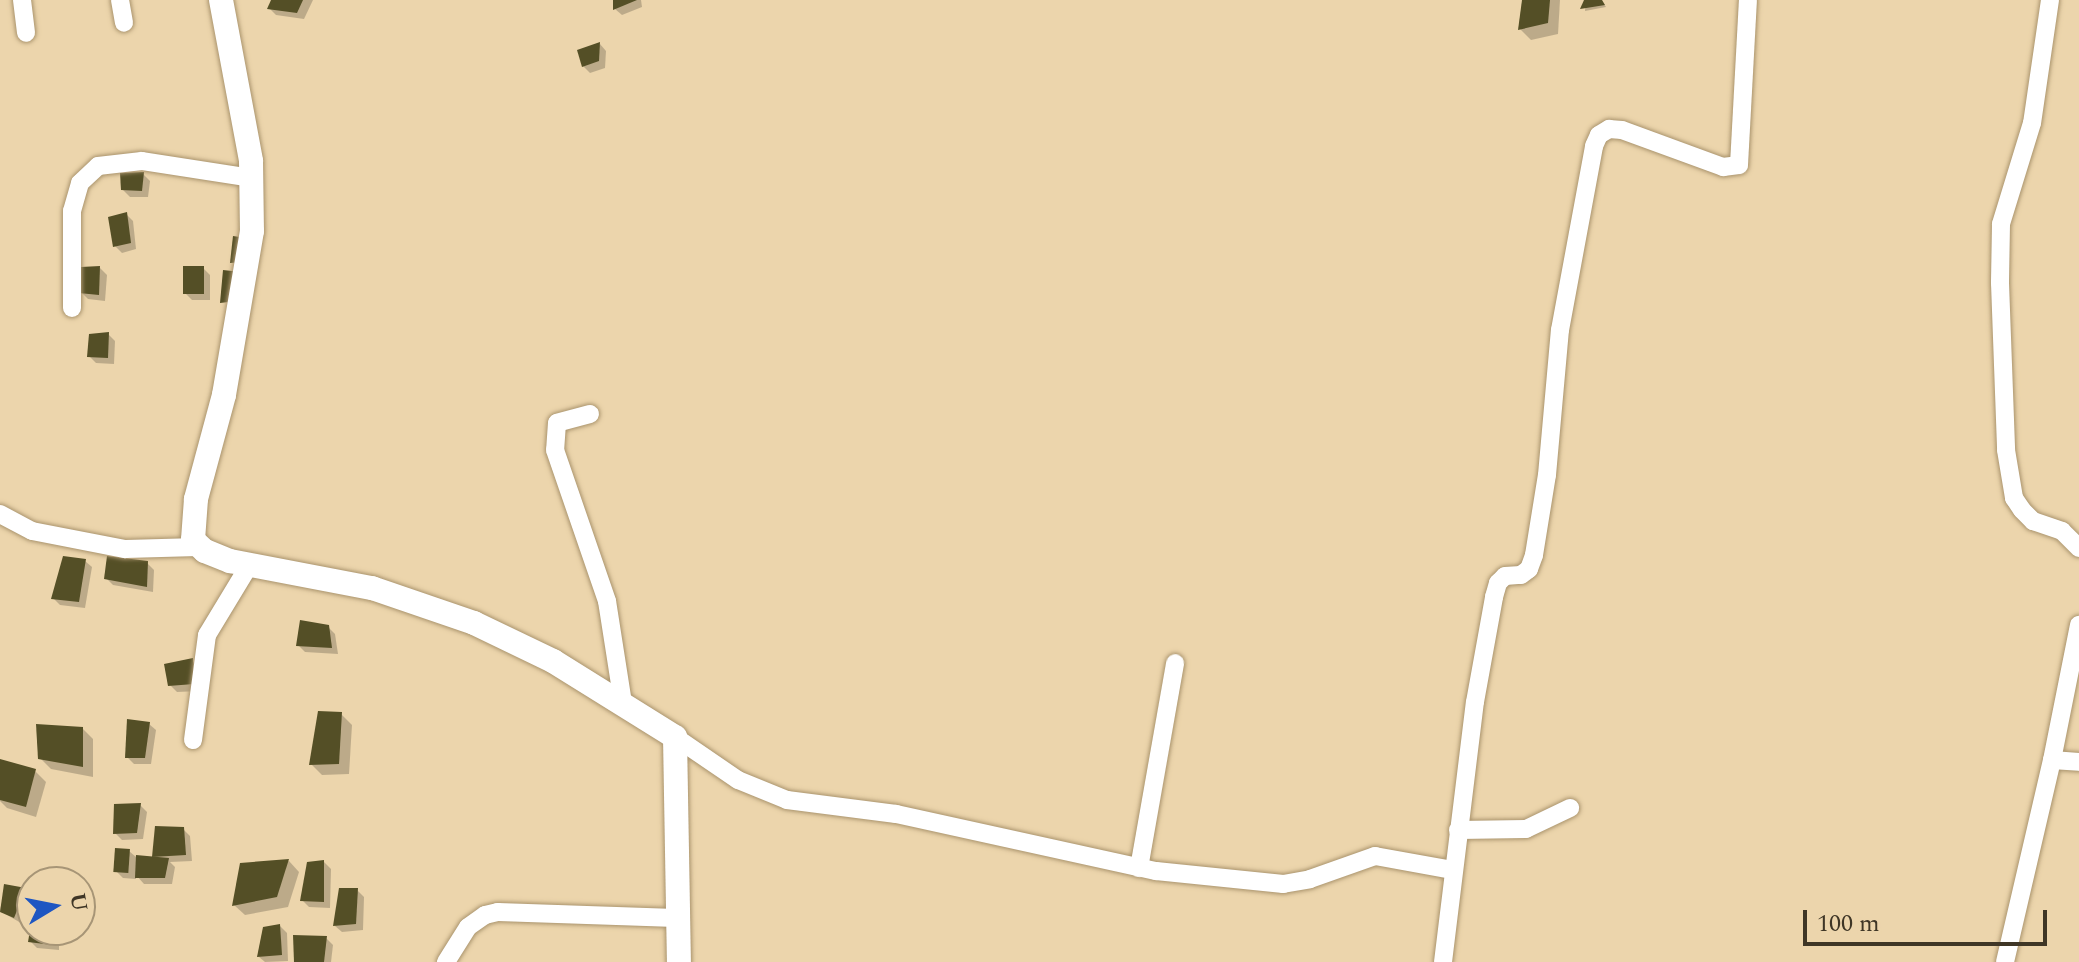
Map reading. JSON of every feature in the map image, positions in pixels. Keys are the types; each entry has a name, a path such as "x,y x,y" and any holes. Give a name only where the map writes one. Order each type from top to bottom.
{"street":[{"path":"22,0 26,33"},
{"path":"120,0 124,23"},
{"path":"221,0 252,178 252,231 234,342 193,518 193,540 198,547 217,557 372,588 474,623 553,661 623,703 738,780 787,800 896,814 1139,868 1283,884 1310,879 1375,856 1452,870"},
{"path":"1443,962 1452,870 1494,597 1498,583 1505,576 1521,575 1529,569 1534,555 1547,475 1560,330 1594,146 1599,135 1609,129 1622,130 1723,167 1739,165 1748,0"},
{"path":"2050,0 2032,123 2001,224 2006,450 2014,498 2022,510 2033,521 2070,536 2079,548"},
{"path":"72,308 72,211 80,183 98,166 142,161 252,178"},
{"path":"590,414 557,423 555,450 607,601 623,703"},
{"path":"0,514 32,531 125,549 198,547"},
{"path":"193,740 207,635 250,564"},
{"path":"2005,962 2052,760 2079,625"},
{"path":"1139,868 1175,663"},
{"path":"675,737 679,962"},
{"path":"2052,760 2079,762"},
{"path":"1458,830 1526,829 1570,808"},
{"path":"446,962 468,927 485,915 676,918"}],"building":[{"path":"271,0 303,0 297,13 267,9"},
{"path":"613,0 637,0 613,10"},
{"path":"1522,0 1550,0 1548,23 1518,30"},
{"path":"1584,0 1602,0 1605,5 1580,9"},
{"path":"600,42 599,61 582,67 577,50"},
{"path":"144,172 142,191 121,190 120,173"},
{"path":"127,212 131,243 113,247 108,217"},
{"path":"233,236 246,238 242,262 230,263"},
{"path":"100,266 99,295 79,293 81,267"},
{"path":"183,266 204,266 204,294 183,294"},
{"path":"223,270 241,272 237,301 220,303"},
{"path":"109,332 108,358 87,357 89,334"},
{"path":"63,556 86,559 79,602 51,599"},
{"path":"107,556 148,561 147,587 104,579"},
{"path":"300,620 329,625 332,648 296,646"},
{"path":"193,658 194,684 168,686 164,664"},
{"path":"318,711 342,712 339,764 309,765"},
{"path":"127,719 150,722 145,758 125,758"},
{"path":"36,724 83,727 83,767 38,759"},
{"path":"0,759 36,769 26,807 0,800"},
{"path":"141,803 137,833 113,834 114,804"},
{"path":"155,826 184,827 186,855 152,857"},
{"path":"115,848 130,849 128,873 113,872"},
{"path":"136,855 169,858 165,878 135,878"},
{"path":"289,859 277,897 232,906 240,863"},
{"path":"324,860 324,902 300,901 307,862"},
{"path":"4,884 16,886 14,918 0,912"},
{"path":"339,888 358,888 356,924 333,926"},
{"path":"280,924 282,955 257,957 263,927"},
{"path":"293,935 327,936 324,962 294,962"}]}
